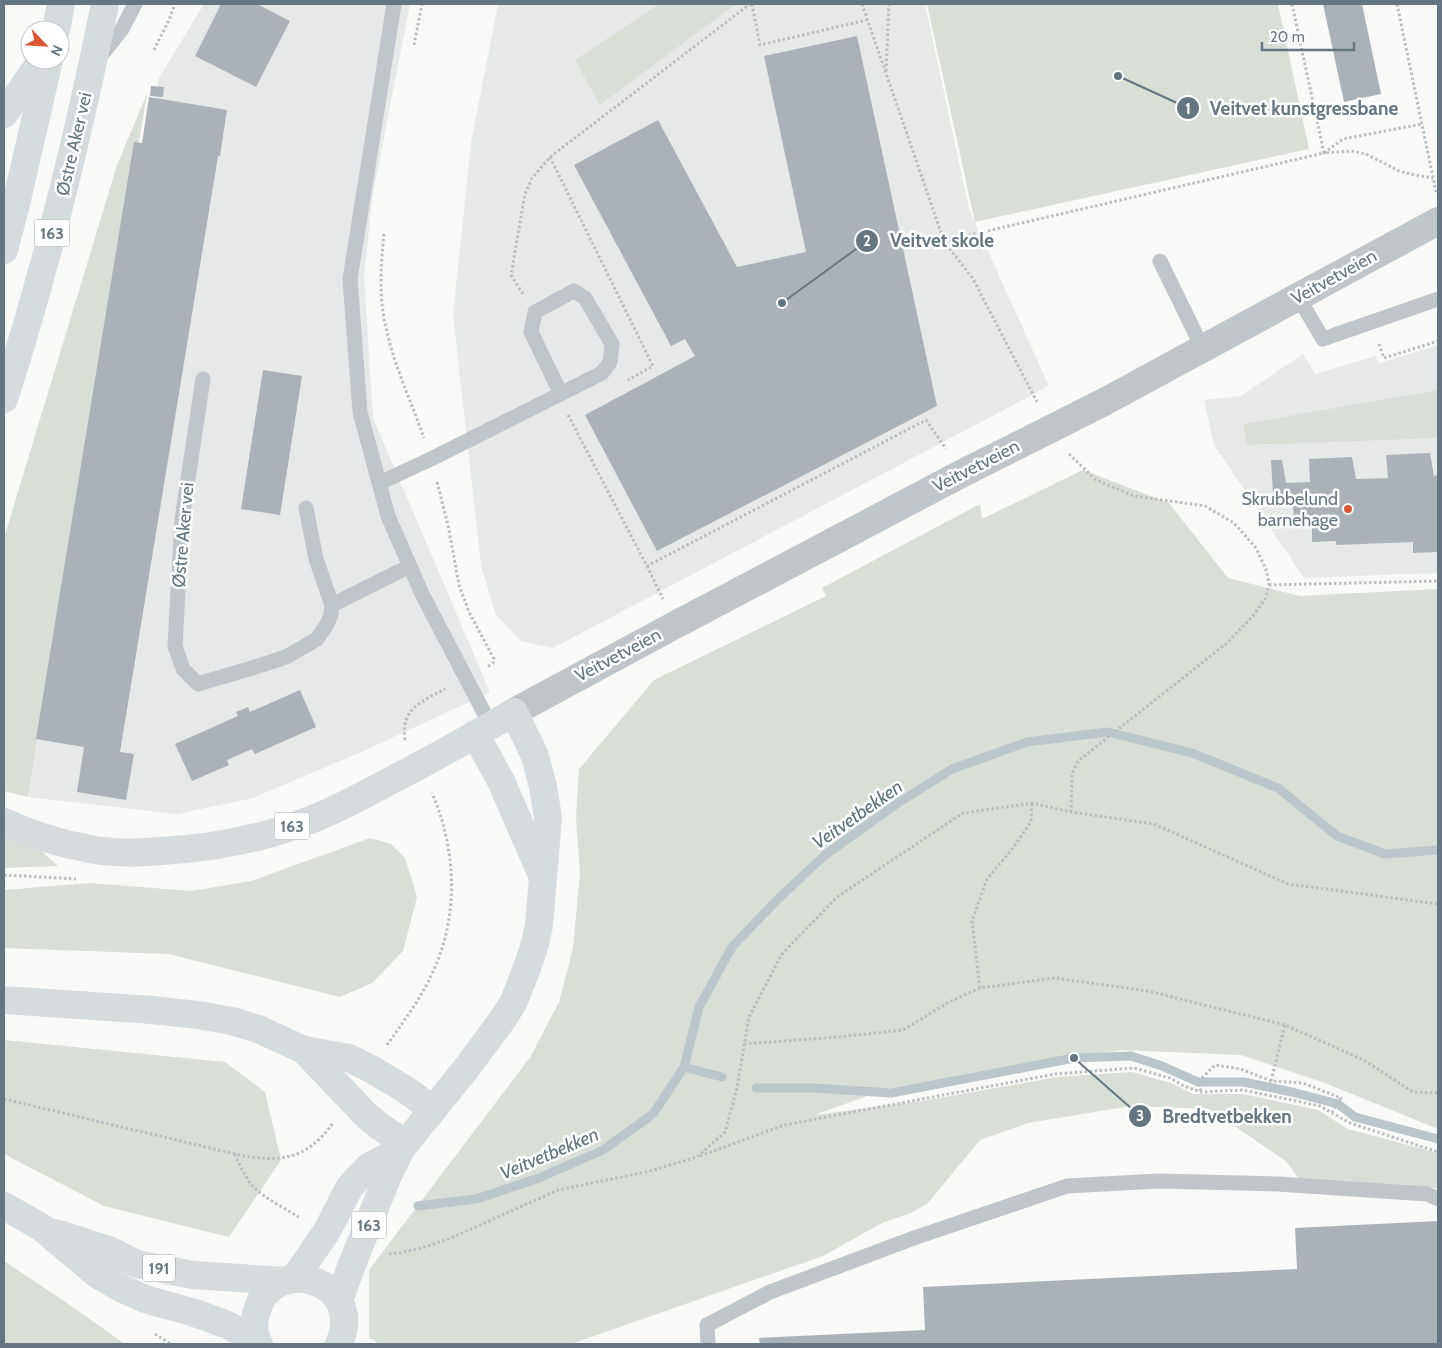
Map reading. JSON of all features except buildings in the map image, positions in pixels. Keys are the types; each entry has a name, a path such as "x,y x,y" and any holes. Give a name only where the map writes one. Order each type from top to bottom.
{"highway":[{"path":"58,20 61,4"},
{"name":"Østre Aker vei","path":"4,399 34,300 76,140 106,4"},
{"path":"4,114 35,70"},
{"name":"163","path":"4,250 47,70"},
{"name":"163","path":"4,822 36,835 90,849 121,852 209,848 240,842 310,820 350,802 514,712 535,756 548,817 539,925 535,944 514,1001 487,1041 403,1146 387,1178 339,1301"},
{"name":"163","path":"483,730 501,781 542,875"},
{"path":"4,1000 198,1015 232,1022 258,1029 304,1050 348,1058 403,1088 432,1109"},
{"path":"304,1050 365,1114 403,1146"},
{"name":"163","path":"289,1280 327,1231 348,1188 367,1168 403,1146"},
{"name":"191","path":"4,1206 41,1227 98,1275 123,1289 145,1299 195,1313 225,1324 258,1342"},
{"name":"191","path":"41,1227 109,1250 137,1264 193,1275 289,1280 307,1279 320,1283 331,1291 339,1301"},
{"name":"191","path":"258,1342 254,1322 258,1304 269,1290 289,1280"},
{"path":"339,1301 345,1322 344,1333 339,1344"}],"street":[{"name":"Veitvetveien","path":"514,712 675,625 1104,402 1438,220"}],"lane":[{"path":"93,64 122,29 135,4"},
{"path":"394,4 350,279 360,412 388,516 448,645 483,730"},
{"path":"1160,262 1203,349"},
{"path":"379,483 431,459 561,394 602,373 610,362 612,344 585,298 574,291 535,312 531,332 561,394"},
{"path":"1298,297 1323,339 1438,299"},
{"name":"Østre Aker vei","path":"203,379 182,519 175,646 183,669 198,684 286,657 317,638 326,626 331,615 332,605"},
{"path":"306,508 316,559 332,605 410,566"},
{"path":"708,1344 707,1325 770,1292 914,1238 1067,1186 1158,1181 1278,1184 1427,1194 1438,1199"}],"path":[{"path":"154,50 175,4"},
{"path":"413,50 422,4"},
{"path":"535,312 511,274 526,194 532,178 550,157 751,4 760,45 867,20"},
{"path":"862,4 944,241 973,279 1037,401 1047,430 1096,480 1134,496 1205,506 1234,523 1256,548 1267,572 1269,585 1264,599 1252,617 1227,643 1078,760 1072,774 1070,792 1071,812"},
{"path":"886,72 889,4"},
{"path":"1292,4 1324,153"},
{"path":"1397,4 1436,192"},
{"path":"1324,153 1343,139 1422,124"},
{"path":"944,241 1324,153 1351,151 1366,154 1399,171 1433,178"},
{"path":"550,157 653,366 627,380"},
{"path":"384,232 381,278 383,317 393,356 431,459 448,525 459,585 469,612 494,659 492,665 483,670"},
{"path":"1371,322 1384,358 1438,341"},
{"path":"567,413 664,601"},
{"path":"647,566 926,420 947,450"},
{"path":"1269,585 1438,581"},
{"path":"407,744 404,725 408,714 416,705 446,689"},
{"path":"383,1051 416,1004 432,975 443,946 451,909 452,877 448,844 431,791"},
{"path":"980,988 972,921 987,879 1013,848 1031,822 1032,803"},
{"path":"697,1157 725,1132 737,1088 749,1017 782,954 837,897 963,813 1032,803 1071,812 1154,824 1288,884 1438,904"},
{"path":"4,875 77,879"},
{"path":"744,1044 838,1038 903,1030 949,1002 980,988 1055,978 1148,991 1285,1025 1364,1060 1413,1092 1438,1093"},
{"path":"1271,1081 1285,1025"},
{"path":"1201,1092 1198,1082 1215,1065 1241,1069 1271,1081 1303,1083 1341,1098 1332,1112"},
{"path":"387,1254 400,1253 451,1238 558,1190 650,1171 697,1157 784,1125 1055,1074 1134,1068 1170,1078 1184,1086 1201,1092 1243,1090 1320,1106 1350,1123 1438,1152"},
{"path":"4,1099 235,1154 272,1160 291,1156 310,1147 326,1133 336,1119"},
{"path":"235,1154 251,1184 304,1221"}],"shaded area":[{"path":"204,4 410,4 373,193 364,275 373,418 490,692 366,750 253,798 177,814 28,797 159,78"},
{"path":"498,4 925,4 969,209 1049,386 553,648 521,641 496,615 481,566 453,315 471,143"},
{"path":"659,4 736,4 600,105 575,60"},
{"path":"927,4 1278,4 1309,149 975,222"},
{"path":"147,94 28,797 4,791 4,538 117,165"},
{"name":"Skrubbelund barnehage","path":"1438,345 1438,573 1304,578 1214,445 1204,400 1241,396 1303,354 1315,374 1376,356 1379,363"},
{"path":"1438,390 1438,438 1247,445 1243,424"},
{"path":"1083,470 1169,503 1228,578 1300,596 1438,589 1438,1129 1325,1083 1241,1055 1121,1050 890,1088 814,1115 922,1101 1057,1077 1132,1072 1171,1083 1193,1094 1243,1094 1318,1110 1348,1129 1438,1153 1438,1188 1299,1179 1286,1161 1209,1109 1131,1106 1028,1123 980,1140 928,1203 913,1212 882,1223 823,1256 571,1344 380,1344 369,1338 369,1270 531,1056 559,1002 573,948 580,873 576,818 579,769 654,680 826,596 822,588 980,504 982,519"},
{"path":"4,835 35,845 58,866 4,868"},
{"path":"370,838 391,844 405,858 417,897 403,951 372,983 340,997 169,954 4,948 4,890 90,883 191,891 251,881"},
{"path":"4,1040 225,1062 265,1092 281,1160 229,1237 104,1206 4,1154"},
{"path":"4,1261 64,1301 125,1344 4,1344"}],"waterway":[{"name":"Veitvetbekken","path":"418,1206 476,1199 539,1178 603,1150 653,1114 684,1067 699,1007 732,947 778,899 825,855 895,805 952,769 1027,742 1108,732 1192,753 1278,788 1337,836 1385,854 1438,850"},
{"path":"756,1088 815,1088 891,1093 1074,1058 1131,1056 1162,1066 1198,1082 1244,1082 1338,1104 1355,1117 1438,1139"},
{"path":"684,1067 722,1077"}],"place":[{"name":"Veitvet kunstgressbane","path":"1118,76"},
{"name":"Veitvet skole","path":"782,303"},
{"name":"Skrubbelund barnehage","path":"1348,509"},
{"name":"Bredtvetbekken","path":"1074,1058"}]}
